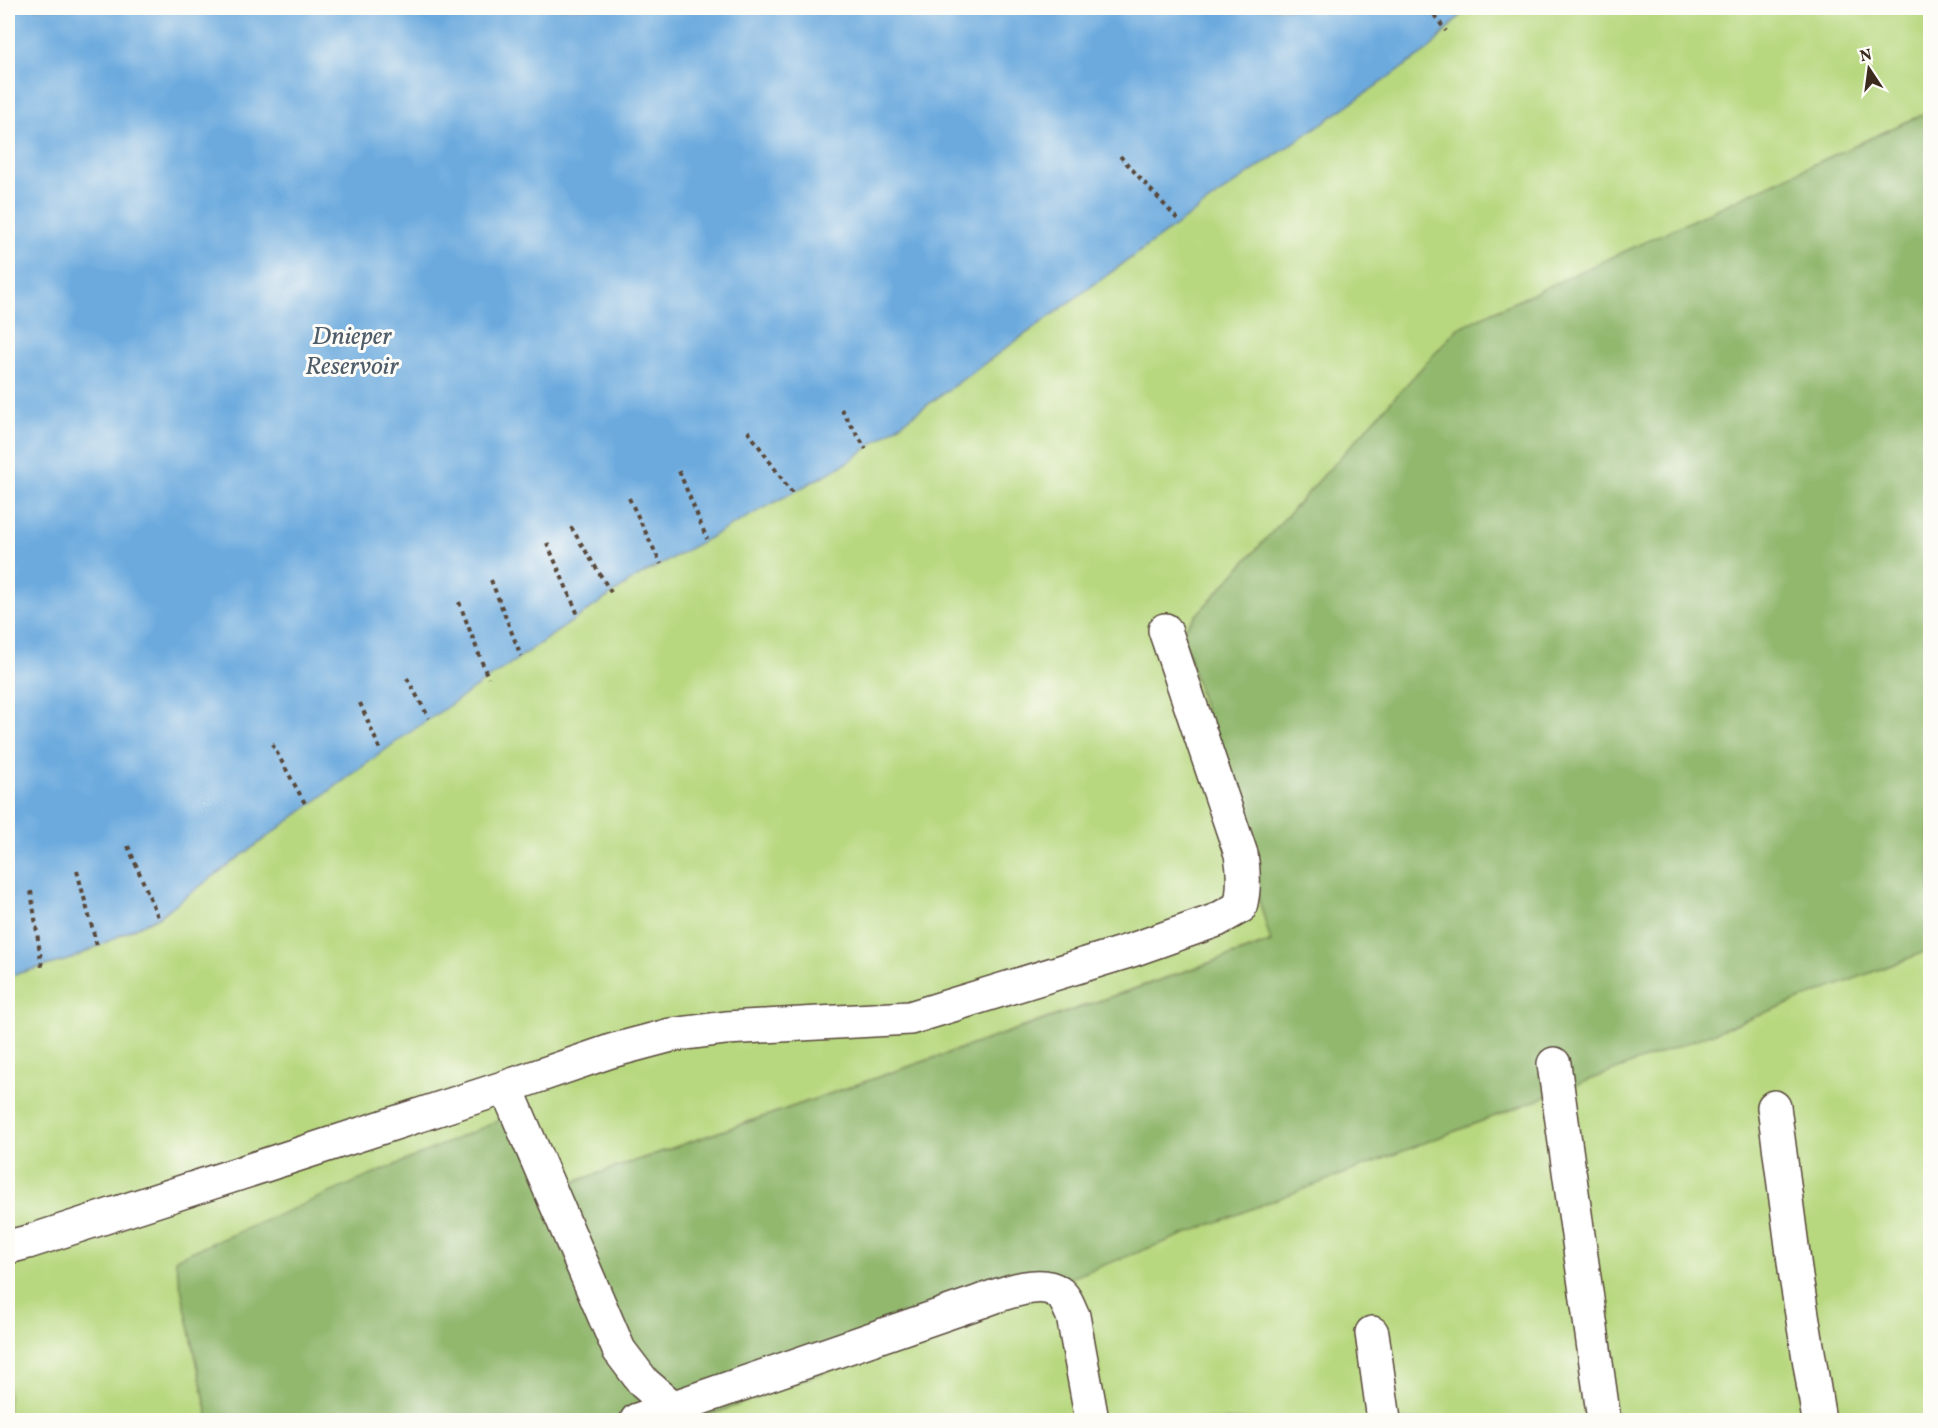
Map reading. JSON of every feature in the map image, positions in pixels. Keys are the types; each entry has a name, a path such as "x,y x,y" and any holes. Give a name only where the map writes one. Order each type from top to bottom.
{"street":[{"path":"8,1247 611,1051 671,1035 726,1028 910,1018 1132,950 1217,921 1240,907 1244,887 1242,854 1165,630"},
{"path":"1554,1064 1604,1420"},
{"path":"506,1087 619,1350 644,1383 672,1407"},
{"path":"1774,1107 1796,1277 1819,1420"},
{"path":"637,1420 1011,1291 1036,1286 1058,1291 1067,1302 1073,1316 1092,1420"},
{"path":"1372,1333 1384,1420"}],"path":[{"path":"1429,8 1446,31"},
{"path":"1120,156 1180,222"},
{"path":"841,409 866,449"},
{"path":"748,431 792,493"},
{"path":"679,471 707,539"},
{"path":"629,498 661,564"},
{"path":"571,527 612,594"},
{"path":"547,543 579,616"},
{"path":"491,580 520,656"},
{"path":"459,602 488,678"},
{"path":"406,678 429,718"},
{"path":"360,704 381,752"},
{"path":"273,744 307,807"},
{"path":"128,846 158,917"},
{"path":"77,871 97,946"},
{"path":"31,891 42,967"}],"green space":[{"path":"1467,8 1930,8 1930,111 1458,328 1182,631 1272,941 553,1189 175,1259 209,1420 8,1420 8,976 71,959 158,917 400,739 637,577 845,464 1221,193 1428,50"},
{"path":"1930,111 1930,950 698,1420 209,1420 175,1259 505,1118 554,1189 1271,942 1182,631 1458,328"},
{"path":"1930,950 1930,1420 698,1420"}],"water":[{"name":"Dnieper Reservoir","path":"8,8 1467,8 1428,50 1221,193 845,464 637,577 400,739 158,917 71,959 8,976"}]}
